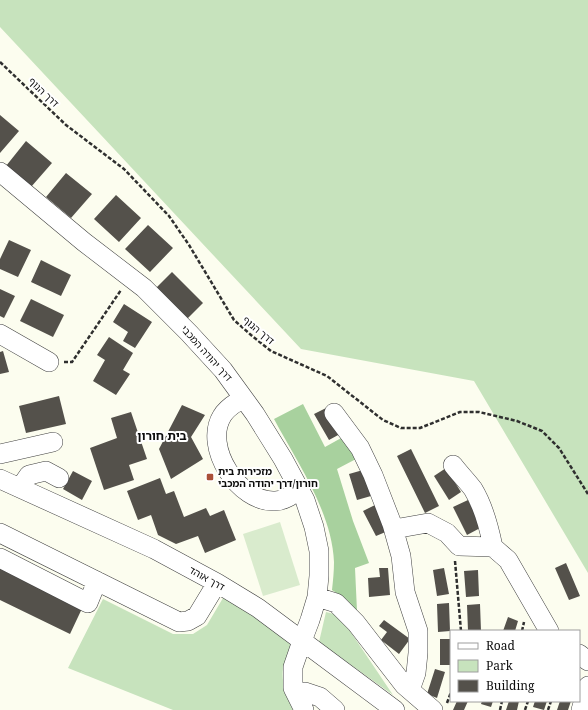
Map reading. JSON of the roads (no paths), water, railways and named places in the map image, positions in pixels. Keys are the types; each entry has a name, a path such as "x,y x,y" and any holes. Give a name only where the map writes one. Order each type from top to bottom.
{"street":[{"name":"דרך יהודה המכבי","path":"0,172 84,242 144,288 189,333 224,370 283,459 305,500 312,520 319,551 317,597 293,667 293,688 300,703"},
{"path":"0,334 49,362"},
{"path":"243,398 228,408 222,416 217,429 217,444 224,464 236,482 248,493 261,500 276,502 287,498 299,490"},
{"path":"334,413 360,448 374,475 394,529 401,556 405,592 418,631 416,673 410,690"},
{"path":"0,454 53,442"},
{"path":"453,465 472,488 479,500 488,524 493,547 508,560 548,630"},
{"path":"20,488 29,475 46,471 59,478"},
{"name":"דרך אוהד","path":"0,479 154,549 217,583 258,608 395,710"},
{"path":"394,529 428,523 447,533 459,546 493,547"},
{"path":"0,533 179,622 188,621 197,616 217,583"},
{"path":"0,558 88,603 97,581"},
{"path":"317,597 336,603 356,623 394,673 410,690 433,710"},
{"path":"580,655 588,661"},
{"path":"581,710 588,686"},
{"path":"300,703 305,692 320,697 335,710"}],"place":[{"name":"מזכירות בית חורון/דרך יהודה המכבי","path":"210,477"}],"district":[{"name":"בית חורון","path":"162,435"}]}
